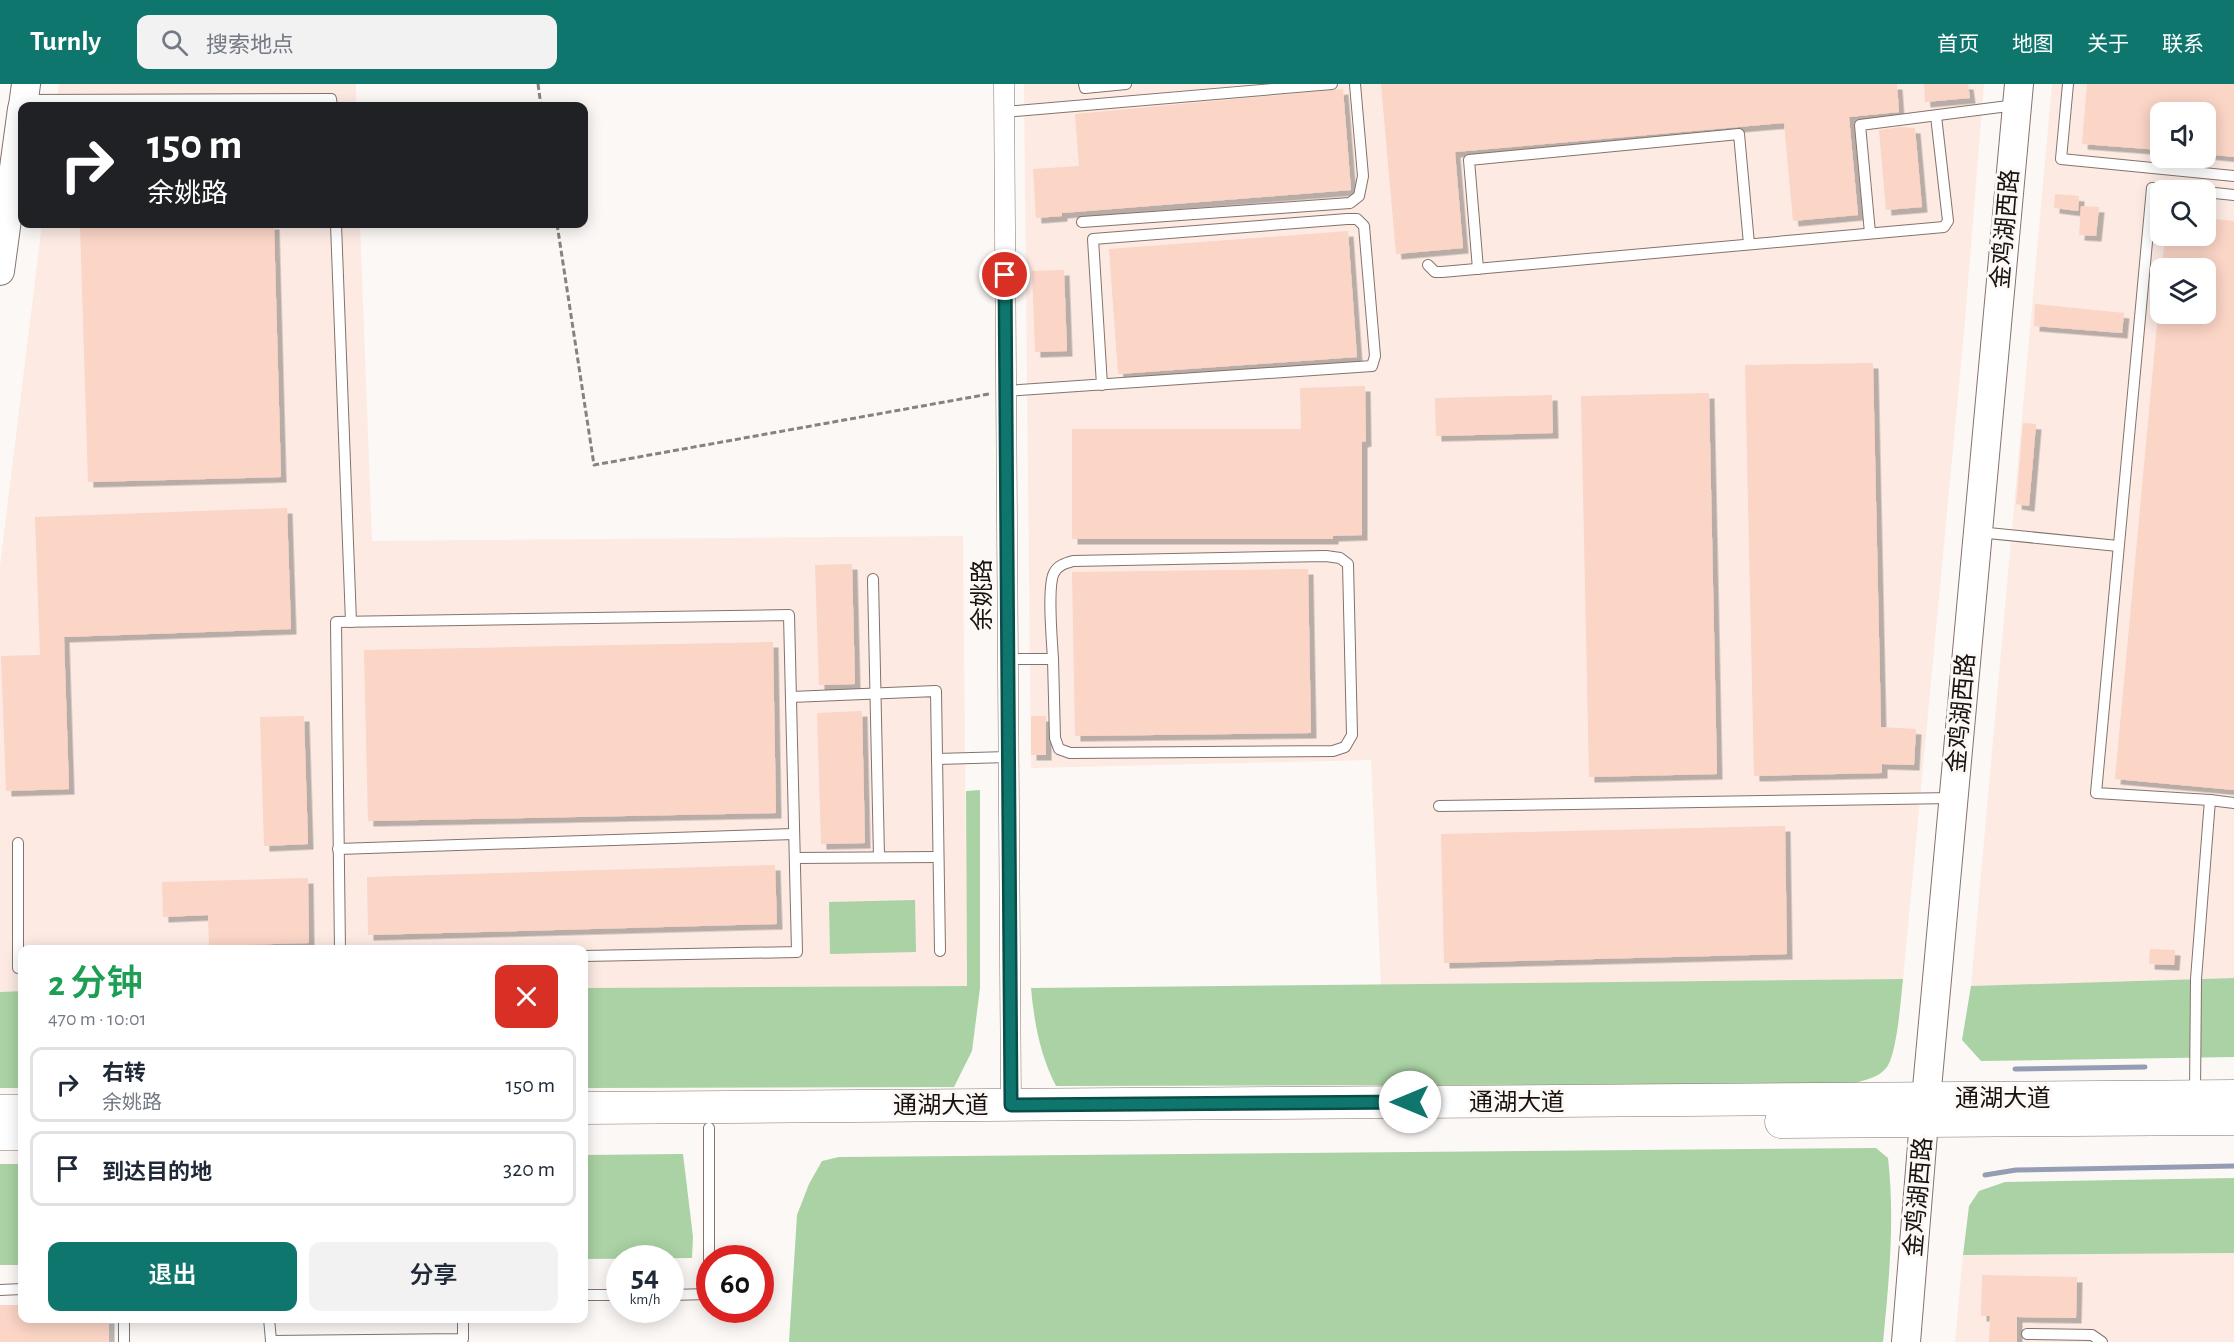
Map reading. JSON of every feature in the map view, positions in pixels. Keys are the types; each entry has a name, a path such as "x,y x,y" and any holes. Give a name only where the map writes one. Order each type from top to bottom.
{"main road":[{"name":"通湖大道","path":"588,1129 1290,1123 1925,1110 2234,1096"},
{"name":"通湖大道","path":"588,1108 1011,1105 1925,1110 2234,1119"},
{"path":"0,1111 18,1111"},
{"path":"0,1134 18,1134"}],"street":[{"name":"余姚路","path":"1004,84 1011,1105"},
{"name":"金鸡湖西路","path":"1906,1342 2017,95"},
{"path":"0,271 18,143"}],"lane":[{"path":"1084,84 1084,88 1126,84"},
{"path":"1004,112 1332,84"},
{"path":"1082,222 1350,202 1359,196 1363,176 1355,84"},
{"path":"2068,84 2061,159 2234,176"},
{"path":"1870,233 1860,125 1936,116 2017,95"},
{"path":"24,100 332,99 332,102"},
{"path":"1428,265 1435,272 1442,272 1944,227 1948,221 1936,116"},
{"path":"1478,269 1469,160 1727,135 1739,134 1749,244"},
{"path":"2216,193 2234,195"},
{"path":"2150,209 2096,793 2234,803"},
{"path":"1006,391 1102,385 1372,366 1375,356 1364,226 1357,219 1347,219 1093,239 1102,385"},
{"path":"336,228 351,622"},
{"path":"1978,532 2118,546"},
{"path":"1326,556 1340,558 1348,564 1352,735 1345,747 1333,751 1070,753 1059,749 1055,738 1053,659 1051,587 1053,574 1061,565 1074,561 1326,556"},
{"path":"873,579 879,857"},
{"path":"340,945 336,622 789,615 797,952 588,956"},
{"path":"1008,659 1053,659"},
{"path":"791,697 936,692 940,951"},
{"path":"937,759 1008,757"},
{"path":"1439,806 1954,798"},
{"path":"2195,1096 2196,979 2210,800"},
{"path":"338,849 794,834"},
{"path":"18,843 18,968"},
{"path":"795,858 938,857"},
{"path":"684,1294 709,1294 709,1128"},
{"path":"0,1290 18,1289"},
{"path":"588,1295 606,1295"},
{"path":"124,1323 124,1342"},
{"path":"269,1323 271,1342 463,1341 463,1323"},
{"path":"2027,1334 2092,1335 2102,1342"}],"path":[{"path":"538,84 540,102"},
{"path":"558,228 594,465 1006,391"}],"shaded area":[{"path":"59,84 356,84 356,102 57,102"},
{"path":"1024,84 1984,84 1964,332 1903,979 1381,985 1371,760 1031,768"},
{"path":"2052,84 2234,84 2234,978 1971,986"},
{"path":"42,228 360,228 372,541 963,536 967,986 588,988 588,945 18,945 18,991 0,992 0,566"},
{"path":"2234,1253 2234,1342 1955,1342 1963,1255"}],"green space":[{"path":"980,790 980,988 972,1051 954,1087 588,1088 588,988 967,986 966,791"},
{"path":"915,900 916,952 830,954 829,902"},
{"path":"2234,978 2234,1057 1981,1061 1962,1040 1971,986"},
{"path":"1903,979 1896,1038 1887,1067 1875,1076 1849,1084 1056,1086 1039,1038 1031,988"},
{"path":"18,991 18,1088 0,1088 0,992"},
{"path":"1876,1148 1888,1158 1891,1204 1889,1273 1883,1342 789,1342 797,1215 809,1184 822,1161 839,1157"},
{"path":"683,1154 693,1237 692,1258 684,1258 684,1245 606,1245 606,1259 588,1259 588,1155"},
{"path":"0,1164 18,1164 18,1265 0,1265"},
{"path":"2234,1178 2234,1253 1963,1255 1969,1206 1979,1191 2005,1182"}],"building":[{"path":"1381,84 1897,84 1899,112 1849,117 1858,215 1793,221 1784,123 1455,152 1463,248 1396,254"},
{"path":"1924,84 1968,84 1970,98 1925,102"},
{"path":"2087,84 2234,84 2234,157 2216,155 2216,102 2150,102 2150,149 2082,144"},
{"path":"1343,89 1351,190 1062,213 1062,216 1036,218 1033,169 1079,166 1075,114"},
{"path":"1915,128 1922,207 1886,210 1879,130"},
{"path":"2055,194 2079,196 2078,211 2054,208"},
{"path":"2081,206 2099,207 2096,236 2079,235"},
{"path":"2216,219 2234,221 2234,790 2115,779 2157,324 2216,324 2216,258 2163,258 2164,246 2216,246"},
{"path":"80,228 274,228 281,477 88,482"},
{"path":"1348,231 1357,357 1118,374 1109,249"},
{"path":"1064,270 1067,351 1035,352 1032,271"},
{"path":"2035,304 2124,313 2122,333 2034,326"},
{"path":"1873,363 1881,727 1916,729 1914,765 1882,764 1882,773 1754,776 1745,365"},
{"path":"1365,386 1366,441 1362,442 1362,535 1333,536 1333,539 1072,539 1072,429 1301,429 1300,388"},
{"path":"1709,393 1717,774 1589,777 1581,396"},
{"path":"1552,395 1553,433 1436,436 1435,398"},
{"path":"2023,423 2036,424 2029,506 2016,504"},
{"path":"287,508 291,629 64,637 69,789 6,791 1,656 40,655 35,517"},
{"path":"852,564 855,684 819,685 815,565"},
{"path":"1308,569 1311,733 1075,736 1072,572"},
{"path":"773,642 776,813 368,821 364,650"},
{"path":"862,711 865,843 821,844 817,713"},
{"path":"304,716 308,844 264,846 260,717"},
{"path":"1031,716 1046,716 1046,755 1031,755"},
{"path":"1785,826 1787,954 1444,963 1441,834"},
{"path":"775,865 777,924 368,935 367,877"},
{"path":"308,878 309,943 209,945 208,915 163,917 162,882"},
{"path":"2150,949 2175,950 2174,965 2149,964"},
{"path":"1982,1275 2077,1277 2076,1318 2017,1317 2017,1342 1989,1342 1990,1316 1981,1316"},
{"path":"0,1305 18,1305 18,1323 109,1323 109,1342 0,1342"}],"waterway":[{"path":"2015,1069 2145,1067"},
{"path":"1985,1175 2016,1170 2234,1166"}],"route":[{"path":"1005,275 1011,1105 1410,1102"}]}
